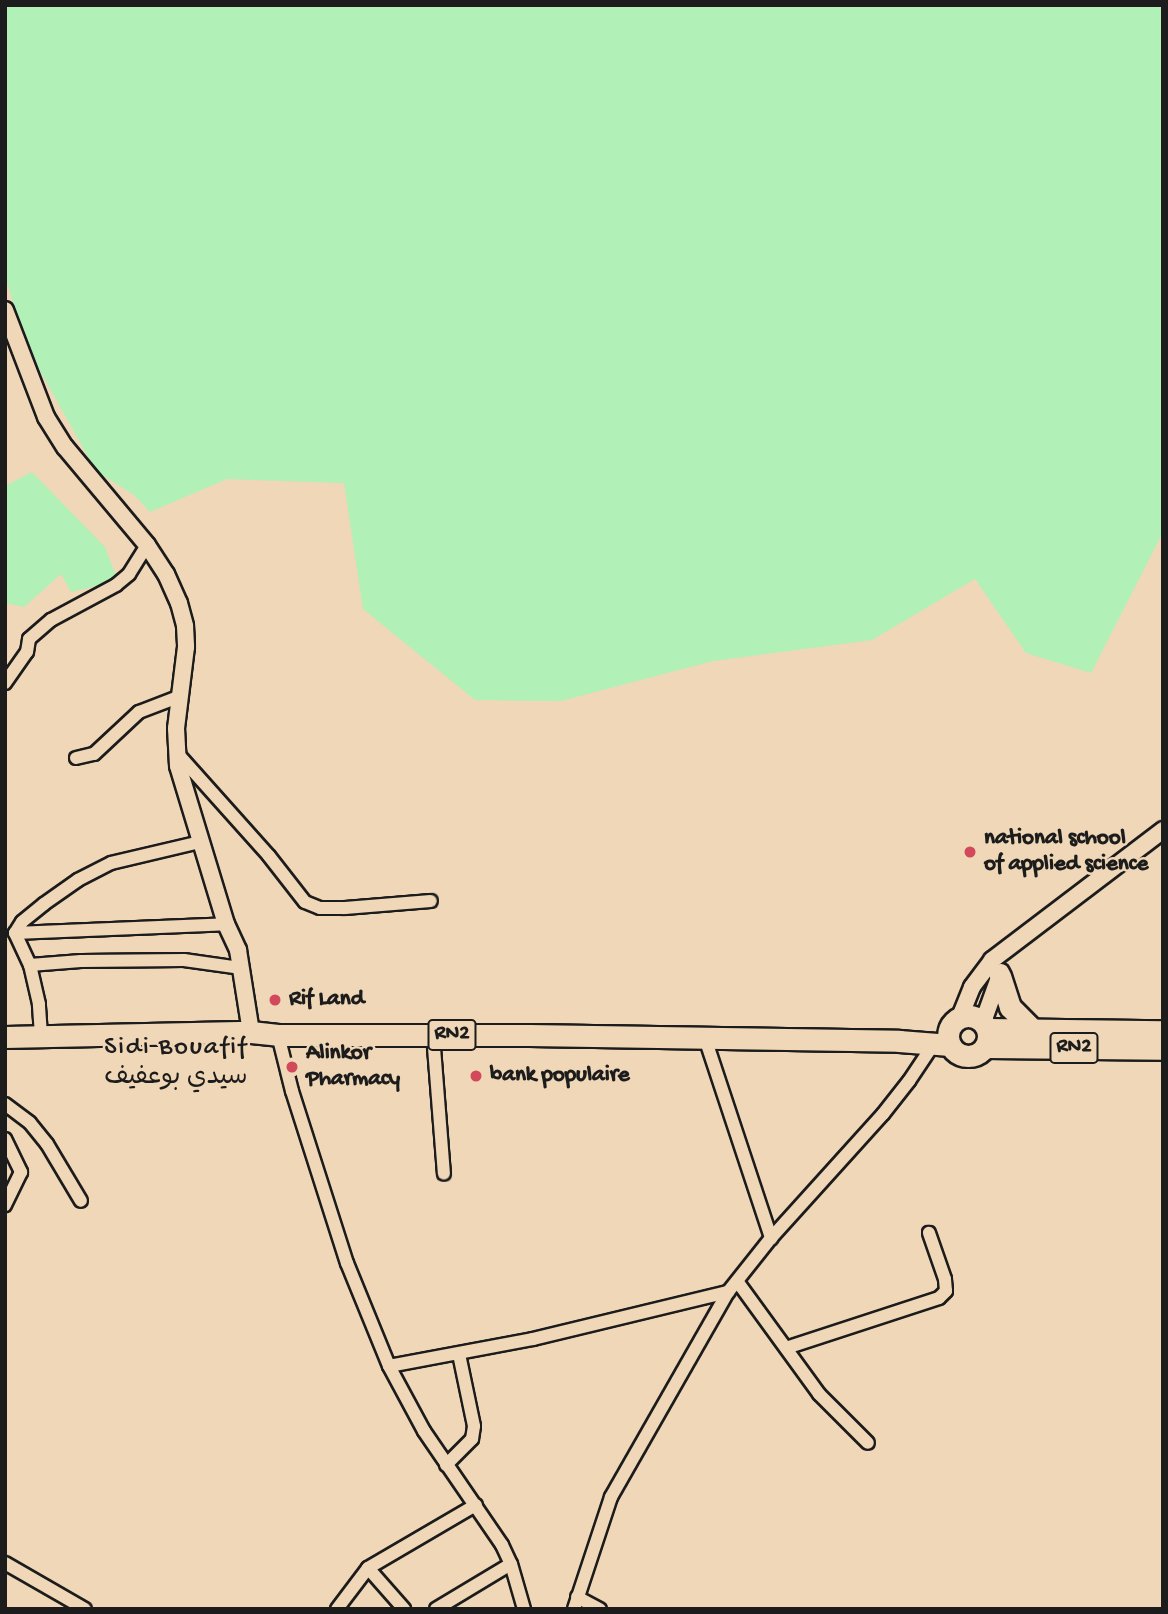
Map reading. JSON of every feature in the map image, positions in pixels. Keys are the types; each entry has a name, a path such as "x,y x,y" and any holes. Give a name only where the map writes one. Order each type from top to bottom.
{"highway":[{"path":"1000,976 1010,1007 1033,1030"},
{"name":"RN2","path":"5,1037 251,1032 278,1035 899,1041 948,1034 972,1016 985,1032 1163,1049"},
{"name":"RN2","path":"985,1032 1163,1031"},
{"name":"RN2","path":"948,1034 954,1051 967,1056 981,1052 985,1032"}],"street":[{"path":"5,310 32,383 65,447 147,545 166,573 186,626 177,753 200,842 242,968 251,1032"},
{"path":"5,682 27,652 29,639 51,620 116,585 129,573 147,545"},
{"path":"76,758 94,754 139,712 181,696"},
{"path":"177,753 270,856 305,902 320,908 345,908 431,901"},
{"path":"600,1609 575,1603 611,1497 728,1292 771,1238 883,1114 948,1034 981,972 1163,830"},
{"path":"15,933 37,909 78,880 111,863 200,842"},
{"path":"15,933 226,924"},
{"path":"15,933 30,965 39,1004 41,1035"},
{"path":"985,1032 1010,947"},
{"path":"30,965 81,961 184,960 242,968"},
{"path":"278,1035 292,1091 347,1263 388,1366 446,1465 476,1505 511,1564 524,1609"},
{"path":"433,1035 444,1174"},
{"path":"705,1038 771,1238"},
{"path":"5,1104 30,1123 47,1144 81,1201"},
{"path":"5,1139 20,1172 5,1205"},
{"path":"786,1348 939,1298 946,1291 945,1279 929,1233"},
{"path":"737,1281 819,1394 868,1443"},
{"path":"388,1366 459,1354 728,1292"},
{"path":"446,1465 472,1439 474,1426 459,1354"},
{"path":"337,1609 368,1568 476,1505"},
{"path":"5,1563 85,1609"},
{"path":"436,1609 511,1564"},
{"path":"368,1568 404,1609"}],"green space":[{"path":"5,5 1163,5 1163,532 1091,673 1026,653 975,579 872,640 713,661 561,701 475,700 363,609 344,483 227,479 150,512 134,495 96,471 25,344 5,275"},
{"path":"32,472 105,547 118,581 71,592 61,574 24,607 5,603 5,486"}],"place":[{"name":"national school of applied science","path":"970,852"},
{"name":"Rif Land","path":"275,1000"},
{"name":"Alinkor Pharmacy","path":"292,1067"},
{"name":"bank populaire","path":"476,1076"}],"district":[{"name":"Sidi Bouafif سيدي بوعفيف","path":"176,1064"}]}
